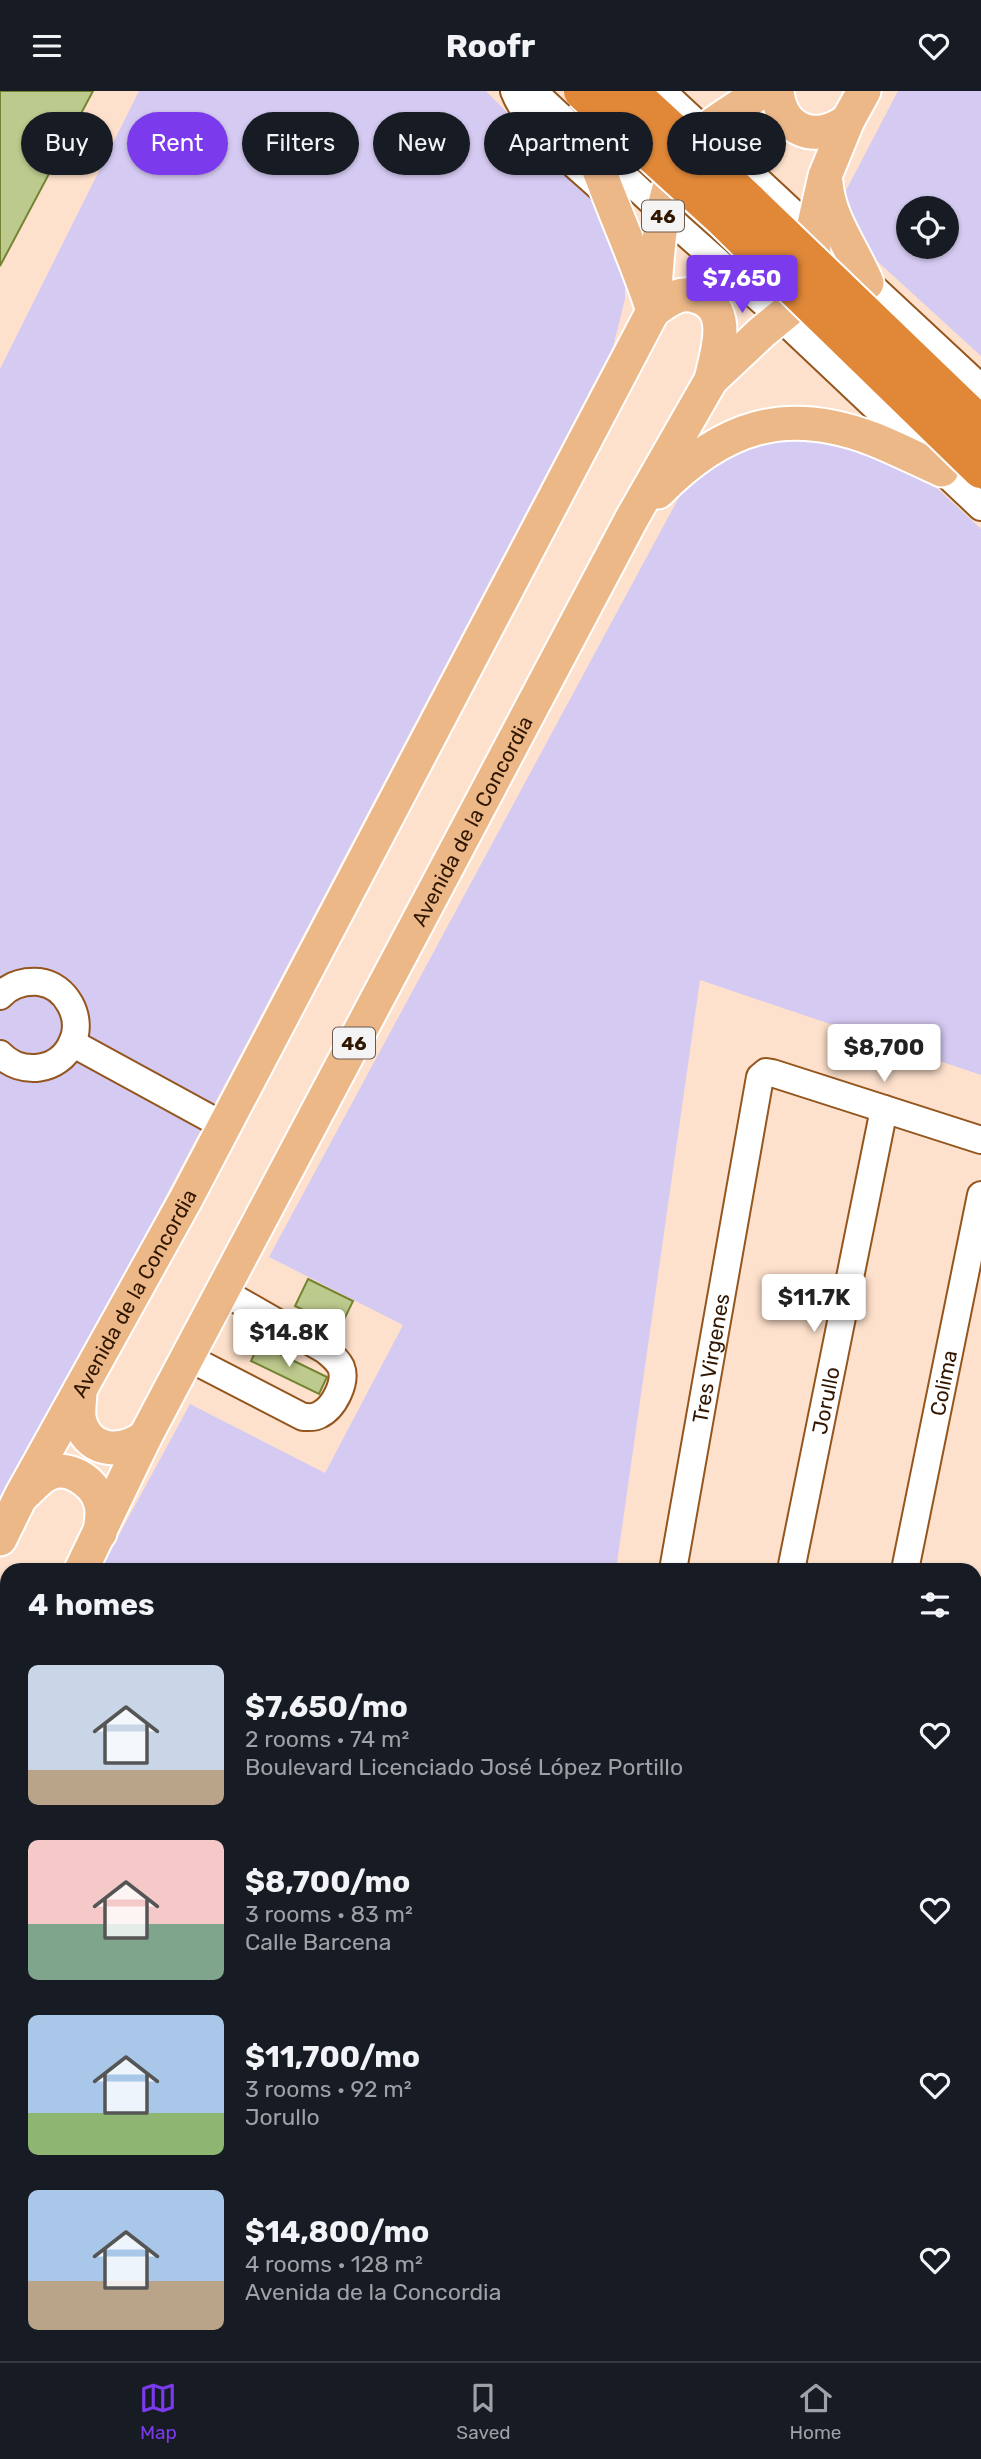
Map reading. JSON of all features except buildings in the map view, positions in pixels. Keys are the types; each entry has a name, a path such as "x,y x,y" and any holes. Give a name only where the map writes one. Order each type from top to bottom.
{"highway":[{"path":"583,91 722,217 981,469"},
{"path":"628,91 753,206 981,426"}],"main road":[{"name":"Avenida de la Concordia","path":"732,112 762,91"},
{"path":"777,91 779,106 786,118 810,133 837,129 848,120"},
{"name":"Avenida de la Concordia","path":"85,1563 145,1437 632,519 711,380 804,294 815,262 812,233 825,176 848,120 864,91"},
{"path":"600,175 632,251 653,311 681,295 692,295 712,304 719,313 720,331 711,380"},
{"name":"Avenida de la Concordia","path":"0,1539 224,1126 653,311 664,212 668,189 674,175"},
{"path":"825,176 831,214 858,261 866,283"},
{"path":"632,519 682,468 711,447 736,434 771,424 816,424 871,438 942,470"},
{"path":"80,1390 79,1418 94,1442 106,1448 120,1449 133,1446 145,1437"},
{"path":"21,1496 49,1473 65,1471 81,1477 94,1487 101,1502 99,1536"}],"street":[{"path":"514,91 522,109 535,124 606,194"},
{"path":"533,91 556,112"},
{"path":"652,112 653,91"},
{"path":"662,91 684,112"},
{"path":"624,175 780,317 981,507"},
{"path":"751,175 981,388"},
{"path":"846,380 840,370 838,346 849,325 868,313 891,311 902,316"},
{"path":"0,996 15,985 29,981 58,989 68,1000 76,1029 72,1043 64,1055 40,1068 26,1069 13,1065 0,1054"},
{"path":"72,1043 224,1126"},
{"name":"Tres Virgenes","path":"674,1563 760,1077 766,1072 772,1073 884,1108"},
{"path":"884,1108 981,1140"},
{"name":"Jorullo","path":"792,1563 884,1108"},
{"name":"Colima","path":"906,1563 981,1195"},
{"path":"187,1357 303,1417 319,1416 334,1401 343,1377 336,1359 222,1291"}],"shaded area":[{"path":"139,91 486,91 506,112 484,112 484,175 568,175 607,215 625,262 625,299 613,347 0,1511 0,369 97,175 113,175 113,143 127,115 127,175 228,175 228,112 128,112"},
{"path":"898,91 981,91 981,356 831,219"},
{"path":"790,437 840,443 938,489 981,529 981,1075 700,980 617,1563 104,1563 190,1404 325,1473 403,1325 269,1257 684,488 719,459 751,442"}]}
